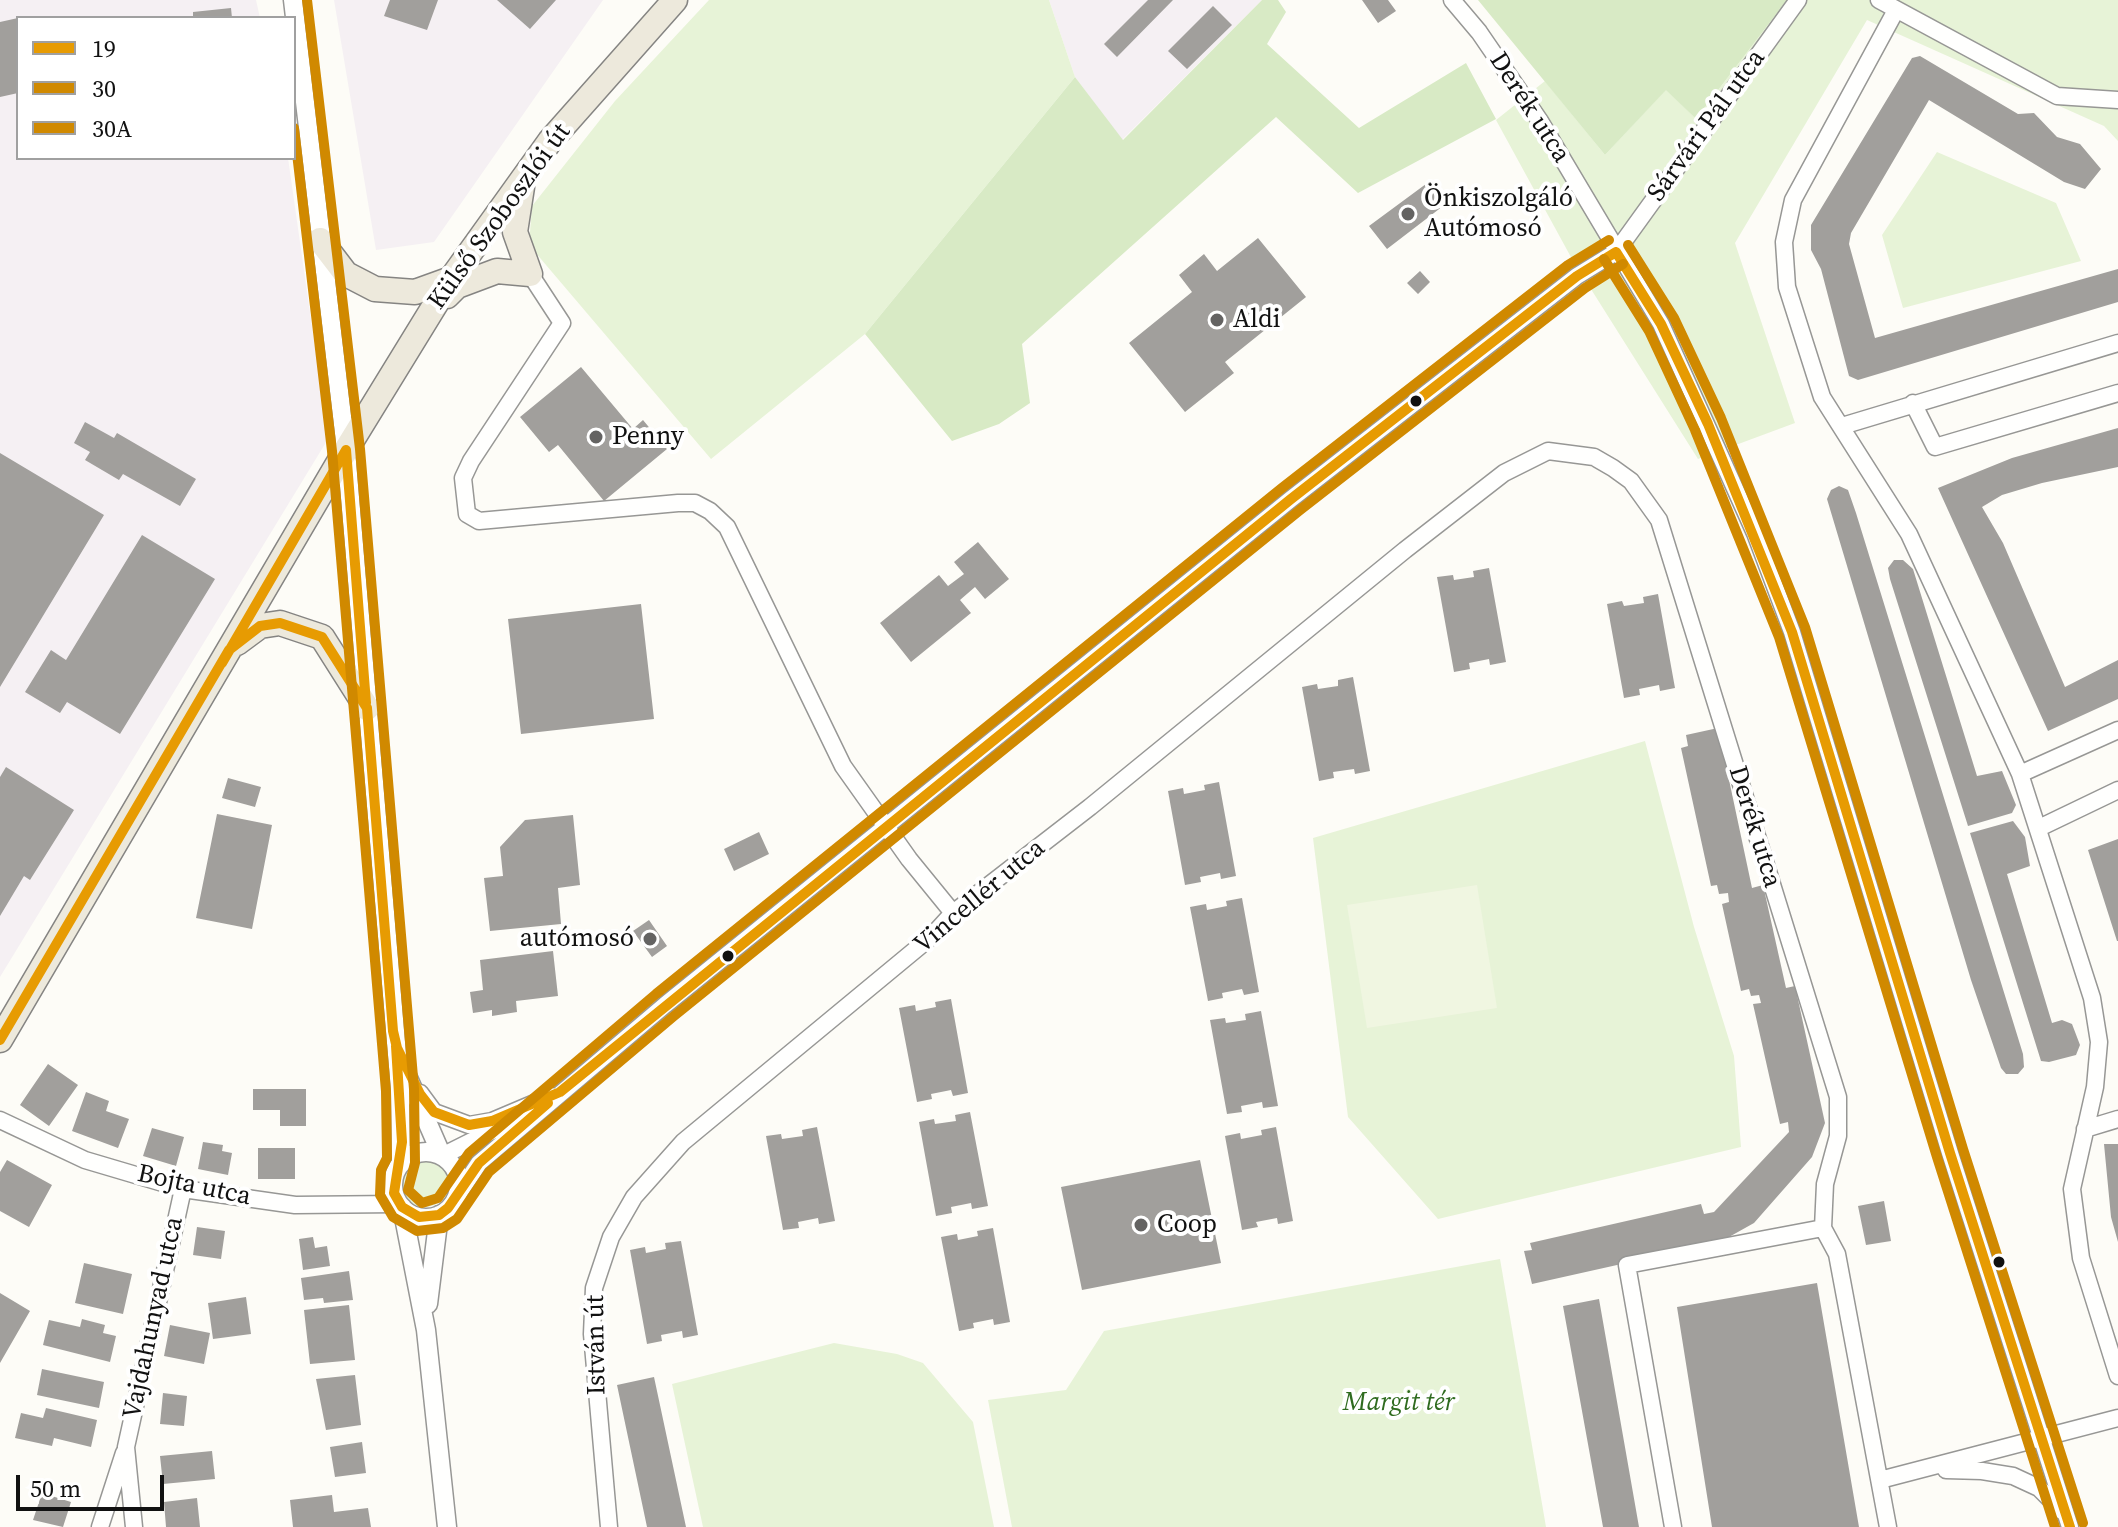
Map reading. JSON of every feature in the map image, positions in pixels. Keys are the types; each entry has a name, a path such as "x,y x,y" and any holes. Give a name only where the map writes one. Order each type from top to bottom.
{"main road":[{"name":"Külső Szoboszlói út","path":"0,1040 346,450 451,279 550,141 675,0"},
{"path":"431,312 457,286 474,277 497,271 530,274 515,232 518,198 527,173"},
{"path":"320,240 346,274 375,289 415,292 451,279"},
{"path":"229,650 260,626 280,623 298,626 322,637 367,708"}],"street":[{"name":"Derék utca","path":"1452,0 1479,32 1540,121 1661,324 1702,409 1755,533 1792,632 1950,1153 2069,1524"},
{"name":"Sárvári Pál utca","path":"1616,252 1798,0"},
{"path":"1879,0 1895,12 2057,96 2118,100"},
{"path":"1895,12 1793,200 1784,242 1787,287 1822,397 1909,534 2020,774 2092,998 2097,1027 2095,1087 2072,1189 2081,1258 2118,1376"},
{"path":"296,27 346,450 397,1048 401,1162 393,1182 426,1330 447,1527"},
{"path":"426,1330 439,1215 455,1199 479,1163 560,1092 1291,499 1577,276 1616,252"},
{"path":"530,274 562,323 463,478 467,514 479,521 678,503 695,503 710,511 727,527 843,766 886,829 953,913"},
{"path":"1842,426 2118,343"},
{"path":"1913,403 1935,447 2118,393"},
{"name":"Vincellér utca","path":"683,1142 920,946 953,913 1102,798 1504,473 1548,451 1594,457"},
{"name":"Derék utca","path":"1594,457 1631,481 1659,520 1838,1097 1838,1136 1825,1184 1823,1228 1837,1254 1888,1527"},
{"path":"2020,774 2118,730"},
{"path":"2039,828 2118,790"},
{"path":"397,1048 427,1105 460,1124 492,1121 560,1092"},
{"path":"397,1048 442,1156 457,1175 455,1199"},
{"path":"401,1162 416,1153 442,1156 490,1135 560,1092"},
{"path":"2085,1129 2118,1119"},
{"name":"Bojta utca","path":"0,1120 85,1160 183,1189 295,1205 400,1205"},
{"name":"István út","path":"609,1527 592,1334 594,1288 611,1237 634,1197 683,1142"},
{"name":"Vajdahunyad utca","path":"100,1527 126,1447 183,1189"},
{"path":"400,1205 419,1217 439,1215"},
{"path":"1673,1527 1627,1265 1823,1228"},
{"path":"1880,1480 2118,1418"},
{"name":"Vajdahunyad utca","path":"126,1447 134,1527"},
{"path":"1913,1472 1982,1471 2013,1476 2039,1488 2069,1524"}],"shaded area":[{"path":"0,0 256,0 260,16 16,16 16,160 288,160 328,439 0,977"},
{"path":"334,0 603,0 434,242 376,250"},
{"path":"1049,0 1262,0 1122,140 1075,77"}],"green space":[{"path":"709,0 1049,0 1075,77 865,334 711,459 529,245 532,206 615,101"},
{"path":"1262,0 1278,0 1286,12 1267,44 1359,128 1466,63 1496,119 1358,193 1276,117 1022,344 1030,403 999,424 952,441 865,334 1075,77 1123,140"},
{"path":"1478,0 1787,0 1696,119 1666,90 1605,155"},
{"path":"1787,0 2118,0 2118,141 2104,126 1867,20 1735,243 1795,423 1698,459 1572,259 1496,120 1545,81 1605,155 1666,89 1696,119"},
{"path":"1937,152 2056,203 2081,261 1903,308 1882,235"},
{"path":"1645,741 1694,927 1734,1056 1741,1147 1438,1219 1348,1117 1313,838"},
{"path":"1477,885 1497,1008 1367,1028 1347,905"},
{"path":"425,1159 442,1166 449,1183 442,1200 425,1207 408,1200 401,1183 408,1166"},
{"name":"Margit tér","path":"1500,1259 1546,1527 1012,1527 988,1400 1066,1390 1104,1331"},
{"path":"834,1343 897,1354 923,1363 973,1422 994,1527 703,1527 672,1384"}],"building":[{"path":"390,0 438,0 427,30 384,16"},
{"path":"497,0 556,0 530,29"},
{"path":"1148,0 1173,0 1117,57 1104,44"},
{"path":"1362,0 1388,0 1396,11 1378,23"},
{"path":"1213,6 1232,25 1187,69 1168,51"},
{"path":"231,8 232,16 193,16 193,12"},
{"path":"16,18 16,93 0,97 0,22"},
{"path":"1920,56 2018,114 2034,113 2057,137 2080,144 2101,169 2085,189 2064,182 1929,100 1851,233 1849,244 1875,338 2118,269 2118,302 1858,380 1849,376 1821,269 1811,250 1811,225 1912,58"},
{"name":"Önkiszolgáló Autómosó","path":"1430,181 1447,203 1387,249 1369,226"},
{"name":"Aldi","path":"1258,238 1306,297 1225,362 1234,373 1185,412 1129,343 1192,292 1179,275 1204,254 1217,271"},
{"path":"1420,271 1430,282 1418,294 1407,283"},
{"name":"Penny","path":"581,367 633,429 643,420 667,449 604,501 558,445 549,452 520,417"},
{"path":"85,422 114,438 117,433 196,479 180,506 123,474 119,480 85,460 90,452 74,443"},
{"path":"2118,428 2118,467 2042,483 2002,495 1982,507 2003,543 2065,687 2118,660 2118,699 2048,731 1938,488 2012,458"},
{"path":"0,453 104,515 0,687"},
{"path":"1839,486 1848,490 1856,513 2023,1054 2024,1067 2018,1074 2006,1074 2001,1068 1971,980 1827,499 1831,490"},
{"path":"142,535 215,579 120,734 67,702 60,713 25,692 51,650 66,660"},
{"path":"978,542 1009,579 985,599 975,587 960,600 971,613 911,662 880,623 939,575 948,586 964,574 954,562"},
{"path":"1894,560 1903,560 1913,569 1977,776 2002,771 2016,805 2012,813 1968,826 1890,579 1888,568"},
{"path":"1489,568 1506,662 1490,665 1489,659 1469,663 1470,669 1454,672 1437,577 1453,575 1454,580 1474,577 1473,571"},
{"path":"1658,594 1675,688 1660,691 1659,685 1639,689 1640,695 1624,698 1607,604 1622,601 1624,606 1644,603 1643,597"},
{"path":"641,604 654,719 521,734 508,619"},
{"path":"1353,677 1370,771 1355,774 1354,769 1333,772 1334,778 1319,781 1302,687 1317,684 1318,689 1338,686 1338,680"},
{"path":"1718,728 1752,888 1763,885 1786,988 1795,986 1825,1123 1812,1157 1754,1223 1720,1242 1532,1284 1524,1251 1532,1250 1530,1243 1701,1204 1704,1214 1714,1212 1789,1132 1788,1122 1780,1124 1753,1004 1761,1003 1759,995 1751,996 1749,989 1741,991 1722,904 1729,902 1728,893 1719,894 1717,885 1711,886 1681,748 1688,746 1686,735"},
{"path":"6,767 74,810 30,880 24,876 0,916 0,777"},
{"path":"228,778 261,787 255,807 222,798"},
{"path":"1219,782 1236,876 1221,879 1220,873 1200,877 1201,882 1185,885 1168,791 1183,788 1184,794 1205,790 1204,785"},
{"path":"217,814 272,825 252,929 196,918"},
{"path":"573,815 580,885 558,888 561,924 490,931 484,878 503,876 500,847 525,820"},
{"path":"2013,821 2025,837 2030,866 2007,874 2052,1023 2062,1020 2072,1024 2080,1045 2076,1055 2049,1062 2041,1061 1970,833"},
{"path":"759,832 769,854 734,871 724,849"},
{"path":"2118,839 2118,941 2117,941 2088,850"},
{"path":"1242,898 1259,992 1244,995 1242,989 1222,993 1223,998 1208,1001 1190,907 1206,904 1207,910 1227,906 1226,901"},
{"name":"autómosó","path":"649,920 667,946 652,957 633,931"},
{"path":"553,951 558,996 516,1001 517,1012 492,1016 492,1010 473,1013 470,992 483,990 480,960"},
{"path":"951,999 968,1093 953,1096 951,1090 931,1094 932,1099 917,1102 899,1008 915,1005 916,1011 936,1007 935,1002"},
{"path":"1261,1011 1278,1106 1263,1108 1262,1102 1241,1106 1242,1112 1227,1114 1210,1020 1225,1018 1226,1023 1246,1020 1245,1014"},
{"path":"48,1064 78,1085 49,1126 20,1105"},
{"path":"253,1089 306,1089 306,1126 280,1126 280,1110 253,1110"},
{"path":"86,1092 109,1101 106,1111 129,1119 118,1148 72,1131"},
{"path":"970,1112 988,1206 972,1209 971,1203 951,1207 952,1213 936,1216 919,1122 934,1119 935,1124 956,1121 955,1115"},
{"path":"817,1127 835,1221 819,1224 818,1218 798,1222 799,1228 783,1230 766,1136 781,1134 782,1139 803,1136 802,1130"},
{"path":"1276,1127 1293,1221 1278,1224 1277,1218 1256,1222 1258,1227 1242,1230 1225,1136 1240,1133 1241,1139 1262,1135 1261,1130"},
{"path":"152,1128 184,1137 176,1166 143,1156"},
{"path":"203,1142 223,1145 222,1151 232,1153 228,1175 198,1169"},
{"path":"2104,1144 2118,1144 2118,1242 2111,1217"},
{"path":"258,1148 295,1148 295,1179 258,1179"},
{"path":"7,1160 52,1185 29,1227 0,1211 0,1172"},
{"name":"Coop","path":"1200,1160 1221,1263 1082,1290 1061,1187"},
{"path":"1884,1201 1891,1241 1866,1245 1858,1206"},
{"path":"197,1227 225,1231 221,1259 193,1255"},
{"path":"993,1228 1010,1322 994,1325 993,1319 973,1323 974,1328 959,1331 941,1237 957,1234 958,1240 978,1236 977,1231"},
{"path":"313,1237 315,1248 327,1246 330,1266 303,1270 299,1239"},
{"path":"681,1241 698,1335 683,1338 682,1331 661,1335 662,1341 647,1344 630,1250 645,1247 646,1253 666,1249 665,1243"},
{"path":"84,1263 132,1274 123,1314 75,1303"},
{"path":"349,1271 353,1300 324,1303 323,1298 304,1300 301,1278"},
{"path":"1817,1283 1859,1527 1712,1527 1677,1307"},
{"path":"0,1293 30,1311 0,1363"},
{"path":"246,1297 251,1334 213,1339 208,1303"},
{"path":"1599,1299 1639,1527 1603,1527 1563,1306"},
{"path":"349,1305 355,1360 310,1364 304,1310"},
{"path":"82,1319 105,1325 103,1333 116,1336 110,1362 43,1345 49,1320 80,1327"},
{"path":"170,1325 210,1333 204,1364 164,1356"},
{"path":"42,1369 104,1382 99,1408 37,1395"},
{"path":"355,1375 361,1425 326,1430 316,1379"},
{"path":"654,1377 686,1527 647,1527 617,1385"},
{"path":"163,1393 187,1396 184,1426 160,1424"},
{"path":"46,1408 97,1420 91,1447 54,1438 52,1446 15,1438 21,1413 43,1418"},
{"path":"362,1442 366,1473 335,1477 330,1447"},
{"path":"212,1451 215,1479 163,1484 160,1456"},
{"path":"42,1493 71,1502 63,1527 33,1520"},
{"path":"332,1495 334,1512 368,1508 371,1527 293,1527 290,1500"},
{"path":"197,1498 200,1527 166,1527 164,1502"}],"transit line":[{"name":"30A","path":"307,0 360,449 414,1089 415,1163 408,1190 422,1203 438,1198 469,1153 656,994 1282,488 1568,265 1609,240"},
{"name":"30","path":"296,145 332,451 386,1091 387,1158 381,1170 380,1195 393,1217 417,1231 443,1228 457,1219 489,1172 674,1016 1300,510 1585,288 1623,264"},
{"name":"30A","path":"1628,245 1674,318 1721,418 1805,627 1963,1149 2083,1523"},
{"name":"19","path":"1616,252 1661,324 1708,424 1792,632 1950,1153 2070,1527"},
{"name":"19","path":"0,1040 229,650 260,626 280,623 322,637 367,708 393,1031 397,1048 420,1094 434,1112 469,1125 492,1121 560,1092 1291,499 1577,276 1616,252"},
{"name":"30","path":"1604,259 1649,331 1695,430 1779,637 1937,1157 2055,1527"},
{"name":"19","path":"346,450 366,703"},
{"name":"19","path":"222,663 346,450"},
{"name":"19","path":"396,1046 402,1142 394,1193 402,1207 419,1217 439,1215 448,1208 479,1163 548,1103"}],"place":[{"name":"Önkiszolgáló Autómosó","path":"1408,214"},
{"name":"Aldi","path":"1217,320"},
{"name":"Penny","path":"596,437"},
{"name":"autómosó","path":"650,939"},
{"name":"Coop","path":"1141,1225"}]}
